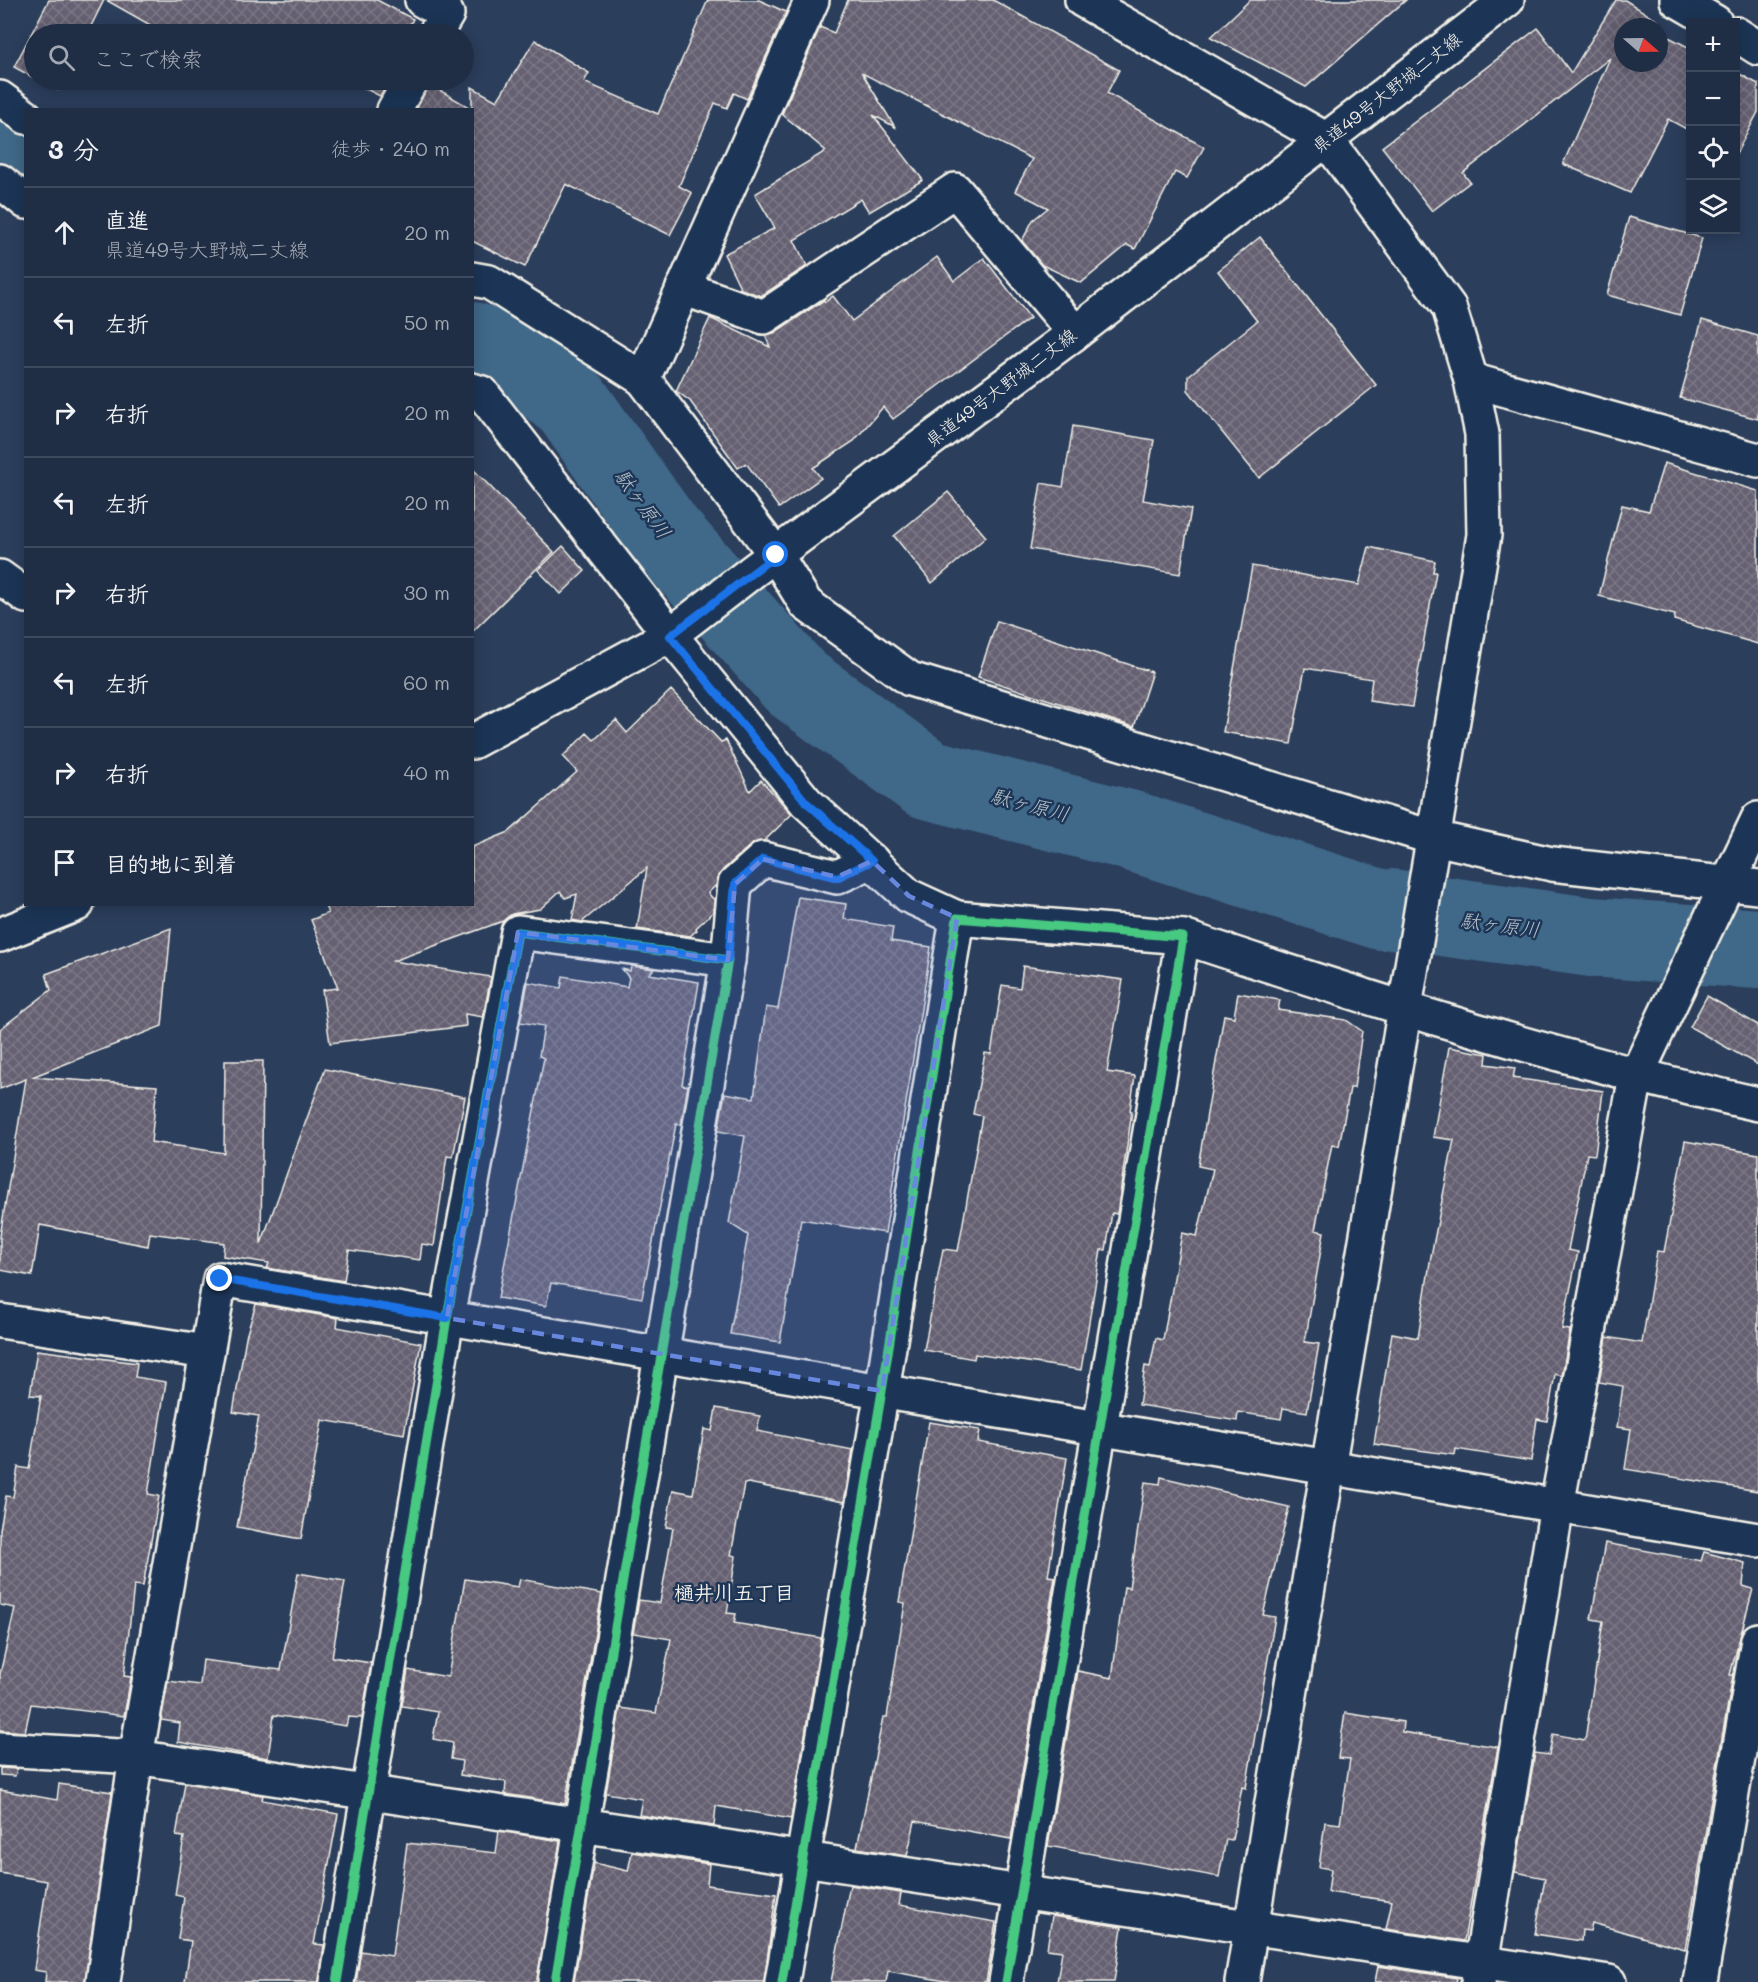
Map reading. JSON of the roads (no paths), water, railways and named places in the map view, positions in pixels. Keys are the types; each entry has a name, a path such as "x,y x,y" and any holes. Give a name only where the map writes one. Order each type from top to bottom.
{"street":[{"path":"643,379 812,0"},
{"path":"1082,0 1327,140 1449,307 1471,380 1482,434 1484,536 1242,1982"},
{"name":"県道49号大野城二丈線","path":"474,741 682,628 764,563 1075,333 1507,0"},
{"path":"1677,0 1708,18"},
{"path":"1740,37 1758,48"},
{"path":"395,108 405,90"},
{"path":"0,98 24,116"},
{"path":"0,181 24,200"},
{"path":"683,288 764,317 955,190 1075,333"},
{"path":"474,279 489,282 643,379 764,563 806,604 910,679 1432,851 1552,864 1721,894 1758,887"},
{"path":"1471,380 1758,460"},
{"path":"474,391 482,393 682,628 806,802 909,896 957,918 1183,937 1405,1011 1636,1076 1758,1104"},
{"path":"0,577 24,595"},
{"path":"1480,1972 1557,1506 1636,1076 1758,819"},
{"path":"555,1982 728,960 735,884 763,859 837,878 872,861"},
{"path":"0,934 72,906"},
{"path":"782,1982 882,1391 957,918"},
{"path":"337,1982 447,1318 518,932 728,960"},
{"path":"1006,1982 1183,937"},
{"path":"103,1982 136,1757 220,1279 1758,1540"},
{"path":"0,1321 207,1352"},
{"path":"1700,1982 1758,1640"},
{"path":"0,1749 136,1757 1251,1929 1480,1972 1609,1982"}],"waterway":[{"name":"駄ヶ原川","path":"0,135 24,151"},
{"name":"駄ヶ原川","path":"474,343 515,357 572,404 664,534 796,683 927,779 1125,829 1382,910 1392,909 1591,937 1758,949"}],"district":[{"name":"樋井川五丁目","path":"734,1593"}]}
